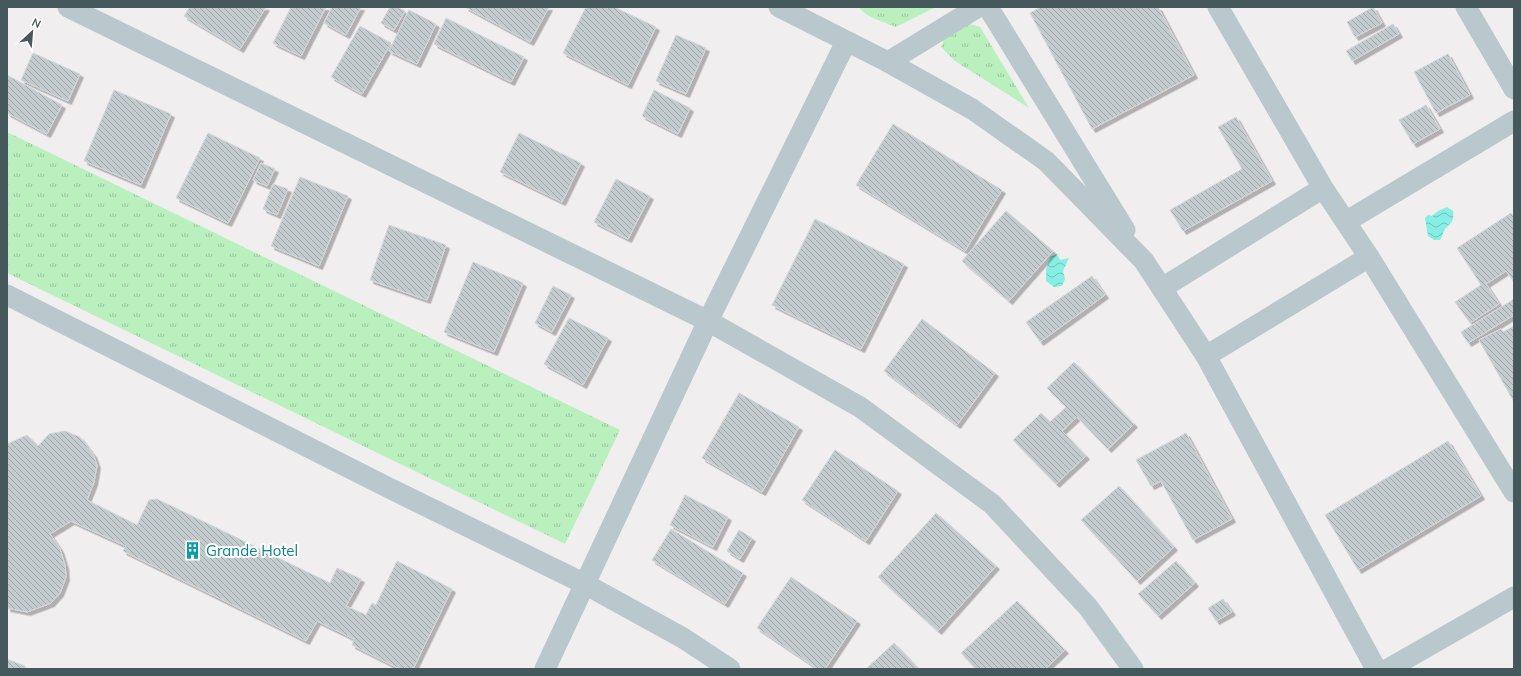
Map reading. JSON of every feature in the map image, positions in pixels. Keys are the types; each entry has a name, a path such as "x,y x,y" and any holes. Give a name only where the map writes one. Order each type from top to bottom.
{"street":[{"path":"68,7 708,321 860,407 992,504 1088,607 1133,669"},
{"path":"888,62 978,7"},
{"path":"988,7 1144,261 1206,356 1376,669"},
{"path":"1218,7 1323,188 1347,221 1514,492"},
{"path":"1466,7 1514,89"},
{"path":"790,9 846,42 888,62 972,109 1046,161 1144,261"},
{"path":"545,669 708,321 846,42"},
{"path":"1347,221 1514,121"},
{"path":"1162,288 1323,188"},
{"path":"1206,356 1369,257"},
{"path":"7,295 387,487 585,584 683,638 730,669"},
{"path":"1388,669 1514,597"}],"green space":[{"path":"859,7 936,7 896,27 871,17"},
{"path":"964,22 980,27 1029,108 955,61 941,47 947,32"},
{"path":"7,132 620,430 565,544 7,273"}],"water":[{"path":"1447,207 1453,211 1452,221 1445,229 1440,240 1434,240 1428,236 1425,218 1428,215 1432,216 1438,211"},
{"path":"1057,254 1060,260 1069,258 1063,271 1065,279 1062,286 1054,287 1046,281 1046,270 1050,257"}],"building":[{"path":"190,7 266,7 240,49 184,16"},
{"path":"291,7 326,7 301,56 273,43"},
{"path":"332,7 361,7 346,35 324,23"},
{"path":"390,7 397,7 405,11 394,30 381,23"},
{"path":"465,7 549,7 530,42"},
{"path":"586,7 614,7 656,27 628,85 563,53"},
{"path":"1041,7 1158,7 1194,75 1092,129 1030,13"},
{"path":"1373,7 1382,23 1355,37 1347,22"},
{"path":"409,10 436,24 417,64 389,51"},
{"path":"446,18 524,57 511,82 434,44"},
{"path":"1393,24 1399,34 1352,61 1346,51"},
{"path":"360,26 391,43 362,94 331,77"},
{"path":"676,35 706,48 686,94 656,81"},
{"path":"33,53 80,74 68,101 21,80"},
{"path":"1448,54 1470,95 1436,113 1414,72"},
{"path":"7,75 62,105 47,134 7,113"},
{"path":"114,90 171,114 141,185 84,161"},
{"path":"654,90 690,108 678,134 642,116"},
{"path":"1426,105 1440,129 1413,144 1399,120"},
{"path":"1236,117 1272,181 1183,231 1170,210 1242,169 1218,127"},
{"path":"893,124 1002,190 965,251 856,185"},
{"path":"208,133 260,158 228,223 176,198"},
{"path":"519,133 581,163 562,202 500,172"},
{"path":"261,163 275,169 267,186 253,180"},
{"path":"300,177 348,196 319,266 271,246"},
{"path":"616,179 650,196 628,239 594,222"},
{"path":"273,184 288,189 277,215 263,209"},
{"path":"1006,211 1053,251 1009,301 962,261"},
{"path":"1511,213 1514,217 1514,282 1506,271 1486,284 1499,304 1470,323 1455,302 1481,285 1457,248"},
{"path":"815,219 904,264 861,349 772,305"},
{"path":"389,225 446,245 427,300 370,280"},
{"path":"473,262 523,283 494,352 444,332"},
{"path":"1092,276 1105,295 1040,342 1026,322"},
{"path":"553,286 571,295 552,332 535,323"},
{"path":"1514,299 1514,315 1468,343 1461,332"},
{"path":"569,318 608,338 583,385 544,364"},
{"path":"922,319 995,373 957,425 884,371"},
{"path":"1514,326 1514,402 1479,340 1501,329 1503,332"},
{"path":"1074,362 1134,424 1108,449 1077,417 1062,431 1086,456 1056,484 1013,440 1041,413 1050,422 1066,407 1047,388"},
{"path":"739,393 799,427 762,492 702,458"},
{"name":"Grande Hotel","path":"65,431 80,437 93,454 97,465 94,482 87,500 137,525 149,500 157,499 330,583 337,568 361,579 346,606 366,615 372,603 376,605 397,561 452,589 413,669 400,669 352,645 354,639 317,621 306,641 123,551 126,546 71,521 50,534 60,549 65,565 66,577 60,593 51,603 27,612 7,608 7,444 27,435 38,446 49,434"},
{"path":"1186,433 1232,519 1193,540 1161,481 1151,486 1136,460"},
{"path":"1448,441 1481,496 1358,570 1325,515"},
{"path":"835,450 898,491 866,541 802,500"},
{"path":"1119,486 1174,547 1137,581 1081,520"},
{"path":"685,495 728,517 713,547 670,525"},
{"path":"936,513 996,566 938,631 878,577"},
{"path":"671,529 743,573 725,604 652,560"},
{"path":"739,530 752,538 740,559 727,551"},
{"path":"1176,561 1195,583 1158,616 1138,594"},
{"path":"791,577 857,621 825,669 818,669 757,628"},
{"path":"1223,599 1232,612 1216,621 1208,608"},
{"path":"1017,601 1065,650 1045,669 976,669 961,653"},
{"path":"894,643 919,669 866,669"},
{"path":"7,659 25,666 24,669 7,669"}],"place":[{"name":"Grande Hotel","path":"193,550"}]}
